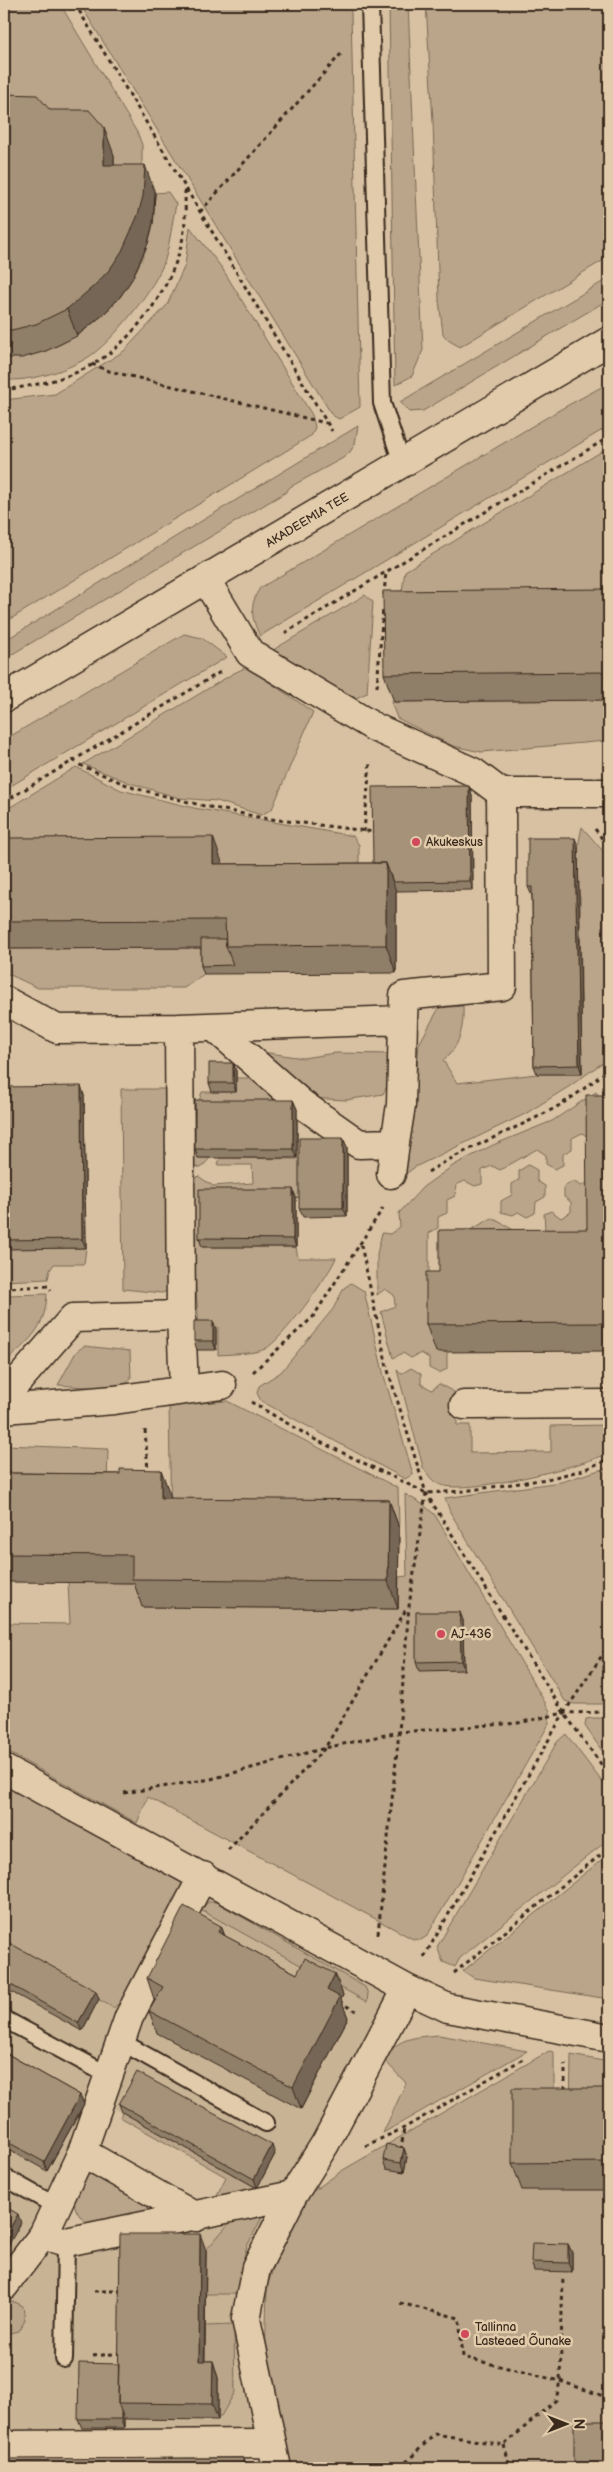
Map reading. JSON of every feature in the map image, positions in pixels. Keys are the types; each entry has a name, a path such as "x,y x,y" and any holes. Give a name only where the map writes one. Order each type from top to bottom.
{"street":[{"name":"AKADEEMIA TEE","path":"4,698 609,341"},
{"path":"206,580 250,653 374,727 473,772 501,793 609,793"},
{"path":"391,1174 401,1105 404,996 502,986 501,793"},
{"path":"4,1000 57,1028 179,1028 403,1020"},
{"path":"214,1027 302,1104 359,1144 395,1143"},
{"path":"179,1028 181,1315 184,1390"},
{"path":"4,1396 73,1318 181,1315"},
{"path":"4,1409 142,1396 222,1385"},
{"path":"464,1405 609,1404"},
{"path":"4,1769 407,1989 448,2008 609,2038"},
{"path":"54,2238 56,2206 82,2152 129,2017 203,1876"},
{"path":"4,2444 274,2455 246,2319 256,2268 293,2196 325,2144 407,1989"},
{"path":"82,2152 196,2216"},
{"path":"4,2286 54,2238 196,2216 293,2196"}],"lane":[{"path":"370,4 382,403 402,463"},
{"path":"4,2019 108,2075"},
{"path":"120,2041 266,2123"},
{"path":"4,2177 56,2206"},
{"path":"54,2238 64,2359"}],"path":[{"path":"75,4 332,432"},
{"path":"200,212 371,22"},
{"path":"4,390 32,386 92,364 128,338 158,300 176,263 184,231 185,188"},
{"path":"92,364 109,371 326,423"},
{"path":"277,638 386,570 609,437"},
{"path":"364,832 386,570"},
{"path":"4,802 230,666"},
{"path":"73,760 80,765 134,788 200,805 263,818 375,832"},
{"path":"424,1175 454,1157 551,1111 584,1089 609,1069"},
{"path":"222,1385 254,1371 313,1317 361,1245 391,1195 391,1174"},
{"path":"361,1245 387,1366 426,1492 564,1713 609,1775"},
{"path":"4,1288 48,1286"},
{"path":"222,1385 314,1439 426,1492 464,1491 547,1479 583,1470 609,1459"},
{"path":"142,1396 149,1478"},
{"path":"375,1971 399,1732 409,1606 426,1492"},
{"path":"203,1876 325,1748 409,1606"},
{"path":"407,1989 564,1713 609,1645"},
{"path":"76,1807 130,1792 211,1779 325,1748 399,1732 518,1723 564,1713 609,1712"},
{"path":"449,1976 609,1848"},
{"path":"332,1998 349,2007"},
{"path":"565,2098 566,2052 570,2031"},
{"path":"325,2144 348,2154 404,2128 570,2031"},
{"path":"401,2156 404,2128"},
{"path":"400,2468 435,2434 504,2445 556,2400 560,2381 563,2276"},
{"path":"400,2303 459,2318 463,2357 560,2381 609,2398"},
{"path":"504,2445 510,2468"}],"shaded area":[{"path":"4,4 60,4 138,134 142,145 142,193 4,117"},
{"path":"80,4 348,4 351,12 360,407 339,419 332,415"},
{"path":"389,4 408,4 423,350 412,376 395,385"},
{"path":"426,4 609,4 609,249 602,261 460,347 448,340 443,334 439,300 433,122"},
{"path":"168,192 176,204 165,260 143,299 120,328 97,351 68,367 47,375 4,380 4,358 30,355 55,347 79,334 100,317 119,297 134,274 146,250 154,220 155,193"},
{"path":"190,227 222,268 312,415 315,427 312,435 4,623 4,400 55,394 124,351 167,305 185,265"},
{"path":"609,278 609,299 423,411 409,412 400,402"},
{"path":"609,383 609,426 260,636 252,612 256,594 260,588 561,409"},
{"path":"358,426 355,444 343,458 290,487 286,492 4,659 4,641"},
{"path":"609,447 609,617 398,618 405,571"},
{"path":"365,595 373,602 367,693 356,698 302,669 273,650"},
{"path":"184,634 202,638 227,657 4,790 4,740"},
{"path":"247,667 313,712 272,809 261,815 217,801 179,798 130,783 83,764 234,673"},
{"path":"609,700 609,738 606,741 481,752 453,746 397,718 391,702"},
{"path":"76,767 121,790 194,808 353,836 359,845 359,891 4,866 4,811"},
{"path":"582,827 609,858 609,1058 570,1086 525,1114 415,1167 403,1176 414,1105 419,1044 439,1008 463,1006 460,1036 449,1055 443,1060 457,1083 537,1074 582,1074 578,846"},
{"path":"204,948 204,974 184,988 38,988 4,972 4,949"},
{"path":"262,1052 303,1058 335,1053 391,1054 391,1079 383,1094 346,1100 307,1098"},
{"path":"236,1078 255,1078 297,1109 198,1158 210,1158 201,1168 194,1166 191,1137 202,1092 236,1092"},
{"path":"121,1089 168,1089 167,1291 162,1293 123,1289"},
{"path":"596,1092 609,1109 591,1139 582,1133 572,1138 572,1149 563,1154 563,1165 555,1169 546,1164 546,1155 537,1149 500,1170 492,1166 482,1170 482,1184 475,1186 465,1181 456,1185 455,1196 447,1200 447,1213 438,1217 438,1228 429,1233 429,1274 436,1351 447,1352 447,1369 439,1373 429,1368 429,1358 421,1353 411,1358 403,1353 393,1358 381,1312 395,1306 394,1295 385,1289 377,1295 377,1254 382,1233 390,1234 400,1227 399,1213 423,1187 454,1165 493,1145 552,1121"},
{"path":"220,1158 302,1159 302,1197 296,1198 202,1247 296,1247 298,1258 336,1258 324,1279 282,1334 265,1349 242,1354 218,1355 218,1327 199,1327 193,1255 192,1183 198,1176 213,1186 253,1183 252,1165 218,1165"},
{"path":"528,1165 537,1170 537,1181 545,1186 545,1197 536,1202 535,1213 527,1217 518,1212 513,1215 501,1212 501,1201 512,1195 512,1184 519,1180 519,1171"},
{"path":"573,1181 581,1186 590,1181 597,1243 465,1233 492,1218 519,1233 527,1229 536,1234 545,1228 544,1214 551,1211 561,1218 571,1212 571,1202 564,1197 564,1187"},
{"path":"4,1248 86,1248 84,1264 54,1264 48,1279 4,1281"},
{"path":"351,1283 364,1291 384,1376 413,1474 405,1479 261,1401 257,1393 259,1386 281,1372 333,1309 344,1288"},
{"path":"47,1294 46,1307 39,1326 5,1363 7,1295"},
{"path":"84,1346 130,1351 131,1378 123,1387 99,1388 58,1385 76,1352"},
{"path":"411,1368 421,1374 421,1384 432,1390 439,1384 456,1393 457,1425 470,1425 470,1453 551,1452 551,1426 609,1425 609,1453 575,1465 499,1483 455,1487 438,1484 423,1467 397,1370 401,1374"},
{"path":"227,1401 398,1488 399,1528 171,1526 169,1405"},
{"path":"4,1445 108,1449 107,1484 4,1501"},
{"path":"609,1467 609,1704 574,1704 565,1701 450,1512 445,1498 561,1482"},
{"path":"405,1494 424,1505 435,1515 550,1711 549,1724 427,1936 421,1940 413,1939 148,1797 137,1823 4,1750 4,1623 70,1624 68,1582 142,1583 143,1607 398,1609 399,1577 407,1576"},
{"path":"609,1718 609,1761 585,1726 586,1719"},
{"path":"566,1734 609,1791 609,1839 460,1958 455,1967 443,1962 437,1947 557,1742"},
{"path":"4,1785 182,1883 183,1894 131,1991 114,2008 4,1947"},
{"path":"609,1854 609,1999 474,1978 463,1971"},
{"path":"203,1876 407,1989 236,2315 270,2443 4,2445 4,1947 129,2017","holes":["98,2102 122,2112 257,2188 291,2195 43,2234"]},
{"path":"208,1902 216,1902 365,1987 368,1994 367,2002 201,1910"},
{"path":"439,2035 527,2051 383,2133 406,2083 385,2061 389,2053 394,2047 407,2040"},
{"name":"Tallinna Lasteaed Õunake","path":"549,2051 554,2052 554,2116 609,2190 609,2437 580,2468 289,2468 265,2362 267,2287 280,2247 309,2194 343,2170"},
{"path":"571,2055 609,2062 609,2116 570,2116"},
{"path":"122,2112 257,2188 256,2190 216,2197 226,2177 120,2117"},
{"path":"88,2165 165,2208 87,2223 76,2209 75,2196"},
{"path":"259,2214 261,2219 247,2246 236,2294 205,2294 206,2250 232,2220"},
{"path":"4,2302 15,2302 23,2306 25,2320 19,2331 4,2334"},
{"path":"234,2325 235,2392 221,2416 218,2416 204,2378 205,2326"}],"building":[{"path":"4,94 37,95 50,110 89,110 104,127 104,165 145,165 143,196 138,215 122,251 110,269 94,286 67,309 36,324 12,330 4,330"},
{"path":"609,589 609,672 384,674 383,591"},
{"path":"469,786 470,881 393,882 386,863 373,863 372,787"},
{"path":"213,837 213,864 386,863 386,945 226,946 225,920 4,921 4,838"},
{"path":"528,838 575,838 579,1065 534,1066 532,887 528,887"},
{"path":"201,939 225,939 233,965 201,966"},
{"path":"209,1063 233,1063 233,1083 209,1083"},
{"path":"81,1086 82,1239 4,1240 4,1087"},
{"path":"586,1095 609,1095 609,1323 426,1324 426,1272 439,1272 439,1230 587,1229"},
{"path":"195,1100 293,1100 293,1149 195,1149"},
{"path":"299,1138 343,1138 343,1208 299,1208"},
{"path":"199,1189 293,1189 293,1239 199,1238"},
{"path":"194,1321 213,1321 213,1341 194,1341"},
{"path":"120,1469 161,1470 161,1498 389,1500 388,1581 132,1579 132,1555 4,1554 4,1473 120,1474"},
{"name":"AJ-436","path":"416,1612 460,1612 461,1661 416,1662"},
{"path":"184,1906 221,1926 218,1932 297,1974 305,1958 335,1974 327,1990 340,1997 293,2087 149,2011 163,1987 147,1978"},
{"path":"4,1940 96,1991 78,2023 4,1981"},
{"path":"4,2052 80,2095 44,2162 4,2140"},
{"path":"137,2072 272,2145 254,2179 119,2104"},
{"path":"512,2088 609,2088 609,2162 512,2163"},
{"path":"386,2144 404,2148 401,2163 383,2160"},
{"path":"4,2206 18,2214 4,2239"},
{"path":"120,2234 200,2234 199,2361 213,2361 212,2404 118,2403"},
{"path":"532,2243 568,2244 568,2263 531,2262"},
{"path":"79,2363 119,2364 118,2403 121,2419 78,2419"},
{"path":"574,2421 609,2421 609,2468 577,2468 577,2466 574,2466"},
{"path":"243,2458 243,2468 4,2468 4,2459"}],"place":[{"name":"Akukeskus","path":"416,842"},
{"name":"AJ-436","path":"441,1634"},
{"name":"Tallinna Lasteaed Õunake","path":"465,2334"}]}
